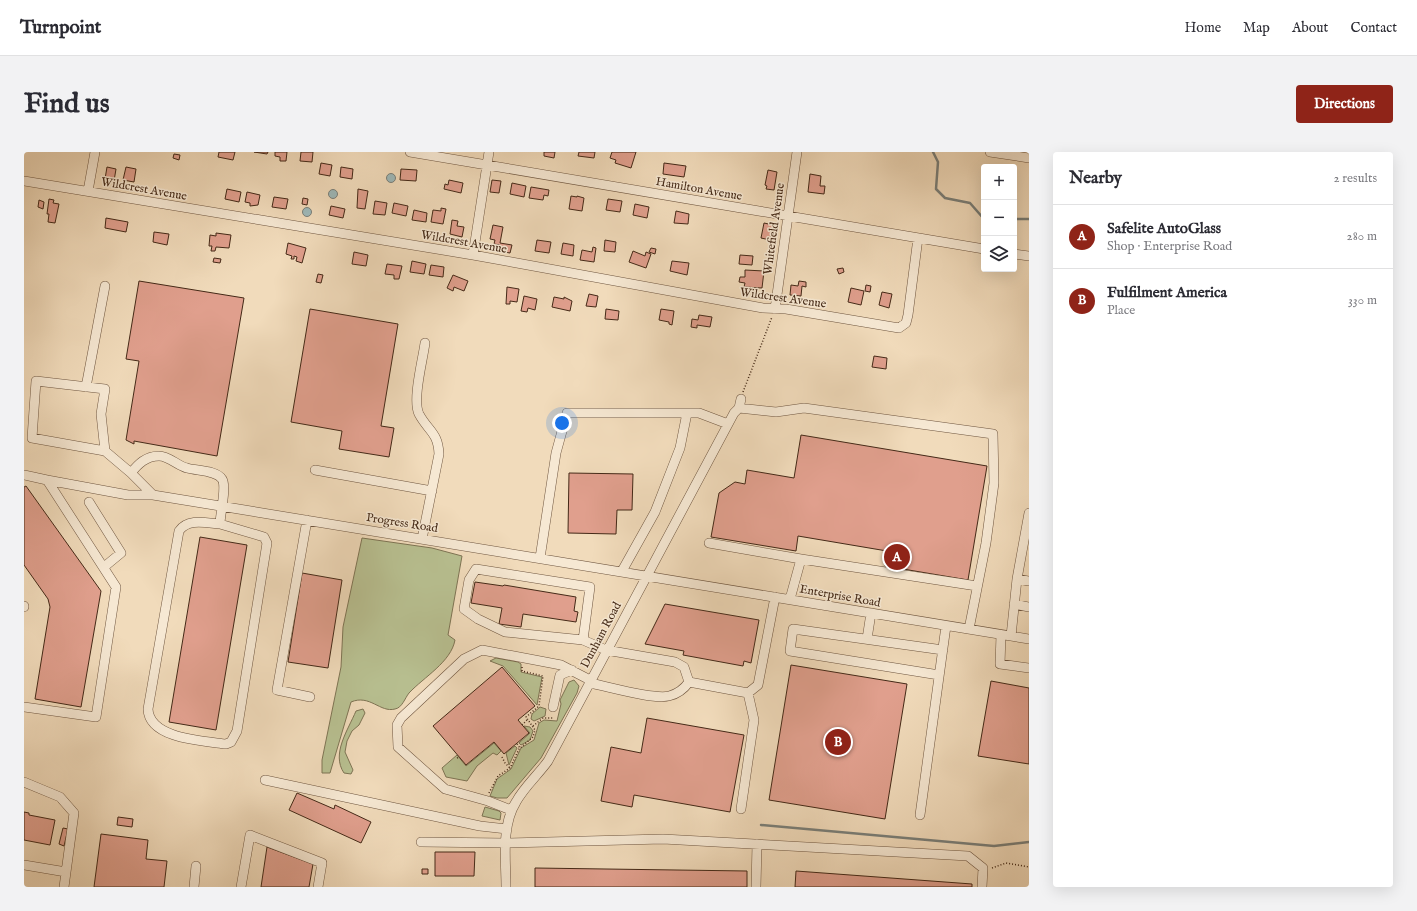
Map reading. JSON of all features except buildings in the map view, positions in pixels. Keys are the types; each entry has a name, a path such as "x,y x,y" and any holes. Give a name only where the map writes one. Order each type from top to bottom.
{"street":[{"path":"88,191 95,152"},
{"name":"Hamilton Avenue","path":"410,152 981,248"},
{"path":"473,255 489,152"},
{"name":"Whitefield Avenue","path":"775,309 797,152"},
{"path":"990,152 1029,158"},
{"name":"Wildcrest Avenue","path":"24,181 473,255 763,308 786,309 899,328 906,323 908,315 918,238"},
{"path":"1017,254 1029,256"},
{"path":"86,387 105,286"},
{"path":"422,539 439,454 438,443 434,433 419,413 417,398 425,343"},
{"path":"105,451 101,414 105,390 36,381 32,438 105,451 131,473 153,495"},
{"path":"740,404 776,412 804,408 993,434 994,483 986,543 969,630"},
{"name":"Dunham Road","path":"506,887 506,843 511,810 520,795 548,761 646,575 740,404"},
{"path":"540,558 556,453 567,413 699,413 728,424"},
{"path":"622,571 655,512 680,448 687,413"},
{"path":"131,473 139,462 160,456 186,468 218,475 223,480 224,486 220,524"},
{"path":"315,470 432,491"},
{"name":"Progress Road","path":"24,475 128,495 153,495 646,575"},
{"path":"24,707 96,717 116,586 47,480"},
{"path":"89,502 121,553 104,567"},
{"path":"1010,636 1029,513"},
{"path":"307,520 277,690 310,697"},
{"path":"190,522 220,524 257,534 264,537 267,543 237,731 231,742 226,744 182,737 162,732 153,721 148,709 180,531 184,524 190,522"},
{"path":"709,543 801,559 977,586"},
{"path":"790,599 801,559"},
{"path":"583,640 590,587 476,569 469,580 464,609 478,620 505,632 583,640 606,650 675,662 684,667 689,682"},
{"name":"Enterprise Road","path":"646,575 1029,640"},
{"path":"1018,579 1029,581"},
{"path":"748,694 758,685 775,597"},
{"path":"1014,604 1029,606"},
{"path":"867,639 871,613"},
{"path":"920,815 946,626"},
{"path":"939,675 790,651 793,629 943,650"},
{"path":"1001,635 1000,664 1029,668"},
{"path":"511,810 488,801 445,789 398,747 397,725 401,718 464,659 482,650 561,665 590,681 654,696 668,696 683,689 689,682"},
{"path":"553,706 560,675 572,670"},
{"path":"689,682 748,694"},
{"path":"741,809 754,720 748,694"},
{"path":"265,780 480,826 507,829"},
{"path":"24,782 60,797 74,813 64,887"},
{"path":"241,887 250,835 322,863 318,887"},
{"path":"421,842 506,843 662,839 968,856 983,868 982,887"},
{"path":"756,887 757,844"},
{"path":"24,865 66,872"},
{"path":"194,887 196,866"}],"path":[{"path":"740,404 775,309"},
{"path":"522,724 528,719 526,717 539,706 544,676 522,671 523,665"},
{"path":"534,726 542,718 554,718"},
{"path":"488,801 490,790 498,776 510,768 520,748 533,737 535,730 534,726 528,719"},
{"path":"517,744 520,748"},
{"path":"502,757 504,763 510,768"},
{"path":"982,872 1006,863 1029,867"}],"green space":[{"path":"362,538 432,548 462,556 448,635 455,640 443,662 409,693 401,705 397,708 390,710 364,700 351,702 330,773 322,773 322,760 341,667 343,627"},
{"path":"496,658 518,662 521,664 521,672 542,677 537,705 503,666 490,661"},
{"path":"574,680 579,686 577,693 541,758 507,798 490,796 497,779 511,769 521,748 534,740 539,723 544,720 557,721 561,704 560,700 569,682"},
{"path":"540,707 546,709 545,716 534,721 531,719 532,714"},
{"path":"363,709 365,713 359,725 352,731 347,741 345,752 353,770 351,774 344,773 340,766 339,758 342,742 356,711"},
{"path":"524,726 530,727 533,731 530,740 521,745 519,743 530,733"},
{"path":"494,743 501,751 497,755 493,753 477,766 467,781 446,777 442,768 457,755 466,766"},
{"path":"515,746 517,748 509,765 506,753"},
{"path":"485,807 499,811 501,813 500,820 482,816"}],"water":[{"path":"391,173 396,178 391,183 386,178"},
{"path":"333,189 338,194 333,199 328,194"},
{"path":"307,207 312,212 307,217 302,212"}],"waterway":[{"path":"933,152 938,162 936,189 945,198 970,203 981,216"},
{"path":"1017,219 1029,219"},
{"path":"761,825 994,846 1029,842"}],"place":[{"name":"Safelite AutoGlass","path":"897,557"},
{"name":"Fulfilment America","path":"838,742"}]}
